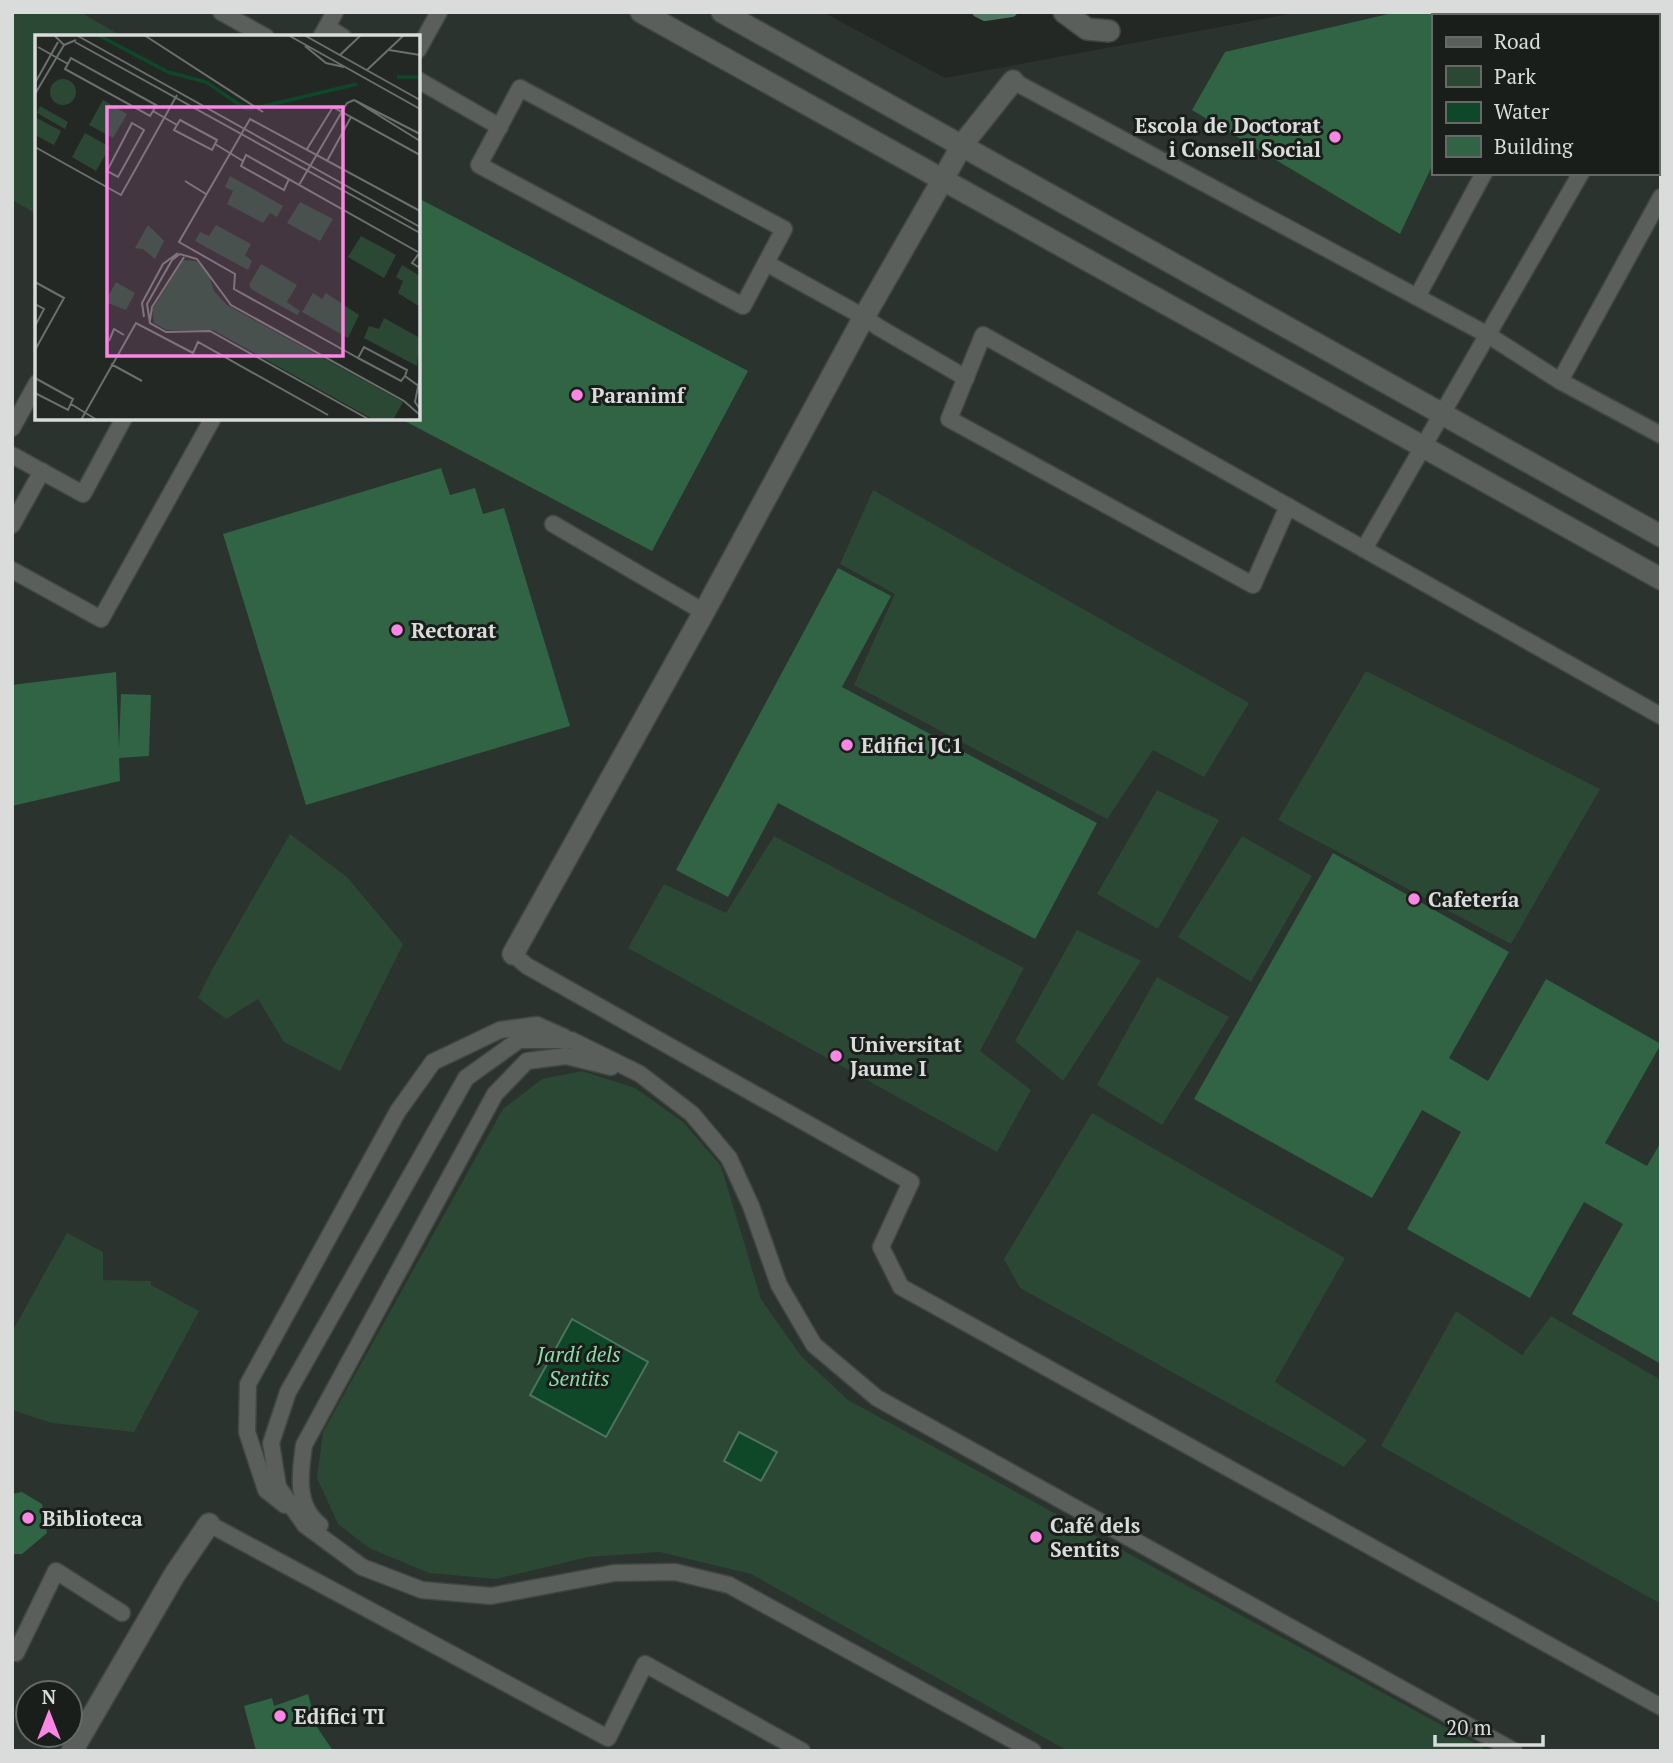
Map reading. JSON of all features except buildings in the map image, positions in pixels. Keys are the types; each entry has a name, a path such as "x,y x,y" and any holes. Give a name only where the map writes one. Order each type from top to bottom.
{"street":[{"path":"641,12 1661,579"},
{"path":"722,12 1661,536"},
{"path":"1064,12 1087,29 1110,31"},
{"path":"520,960 864,317 962,145 1013,81"},
{"path":"72,1751 175,1574 209,1524"}],"lane":[{"path":"221,12 262,35"},
{"path":"324,32 335,12"},
{"path":"420,46 439,12"},
{"path":"420,81 499,127"},
{"path":"1013,81 1488,335 1560,381 1661,435"},
{"path":"520,88 784,229 766,263 743,306 479,165 520,88"},
{"path":"1417,297 1483,175"},
{"path":"1364,549 1580,175"},
{"path":"1560,381 1661,197"},
{"path":"766,263 966,378"},
{"path":"1287,506 1253,586 949,419 984,335 1661,716"},
{"path":"12,428 35,387"},
{"path":"12,455 83,494 123,420"},
{"path":"12,570 101,619 212,420"},
{"path":"12,525 42,471"},
{"path":"552,524 704,612"},
{"path":"520,960 911,1182 881,1247 901,1287 1661,1707"},
{"path":"296,1513 266,1490 247,1432 248,1384 398,1111 433,1062 500,1030 537,1025 640,1074 692,1114 729,1158 751,1206 779,1285 814,1345 877,1398 1514,1751"},
{"path":"571,1040 519,1040 466,1078 288,1392 271,1443 278,1487 305,1525 362,1567 422,1590 491,1595 614,1573 651,1572 675,1572 729,1585 1033,1751"},
{"path":"422,1590 366,1558 310,1518 299,1483 304,1445 495,1094 527,1061 566,1056 640,1074"},
{"path":"209,1524 608,1738 645,1664 802,1751"},
{"path":"16,1653 56,1571 122,1613"}],"shaded area":[{"name":"Universitat Jaume I","path":"12,12 823,12 945,78 1300,12 1661,12 1661,1751 12,1751"}],"green space":[{"path":"12,12 80,12 120,35 35,35 35,213 12,200"},
{"path":"873,490 1249,703 1204,777 1153,750 1107,819 854,685 895,594 840,564"},
{"path":"1366,671 1600,789 1511,944 1278,820"},
{"path":"1157,790 1219,820 1158,929 1097,894"},
{"path":"290,834 347,877 403,944 340,1071 284,1042 258,999 226,1019 198,998"},
{"path":"774,836 1024,968 980,1051 1031,1090 997,1152 628,948 664,884 726,913"},
{"path":"1242,836 1312,876 1251,982 1178,937"},
{"path":"1077,930 1141,961 1063,1081 1015,1041"},
{"path":"1157,977 1229,1017 1162,1125 1097,1085"},
{"name":"Jardí dels Sentits","path":"582,1071 635,1088 683,1122 721,1166 761,1299 801,1356 848,1400 1489,1751 1068,1751 751,1574 660,1552 588,1557 496,1579 429,1573 369,1548 338,1524 317,1478 323,1432 503,1109 542,1079"},
{"path":"1092,1113 1345,1258 1275,1382 1367,1440 1344,1467 1020,1288 1004,1259"},
{"path":"67,1233 103,1252 103,1280 151,1281 151,1285 199,1311 134,1432 52,1423 12,1410 12,1332"},
{"path":"1456,1311 1522,1355 1551,1316 1661,1380 1661,1604 1381,1446"}],"water":[{"path":"572,1319 648,1362 606,1437 530,1395"},
{"path":"739,1432 777,1452 761,1481 724,1461"}],"waterway":[{"path":"977,12 985,16 1012,12"}],"place":[{"name":"Escola de Doctorat i Consell Social","path":"1335,137"},
{"name":"Paranimf","path":"577,395"},
{"name":"Rectorat","path":"397,630"},
{"name":"Edifici JC1","path":"847,745"},
{"name":"Cafetería","path":"1414,899"},
{"name":"Universitat Jaume I","path":"836,1056"},
{"name":"Biblioteca","path":"28,1518"},
{"name":"Café dels Sentits","path":"1036,1537"},
{"name":"Edifici TI","path":"280,1716"}]}
